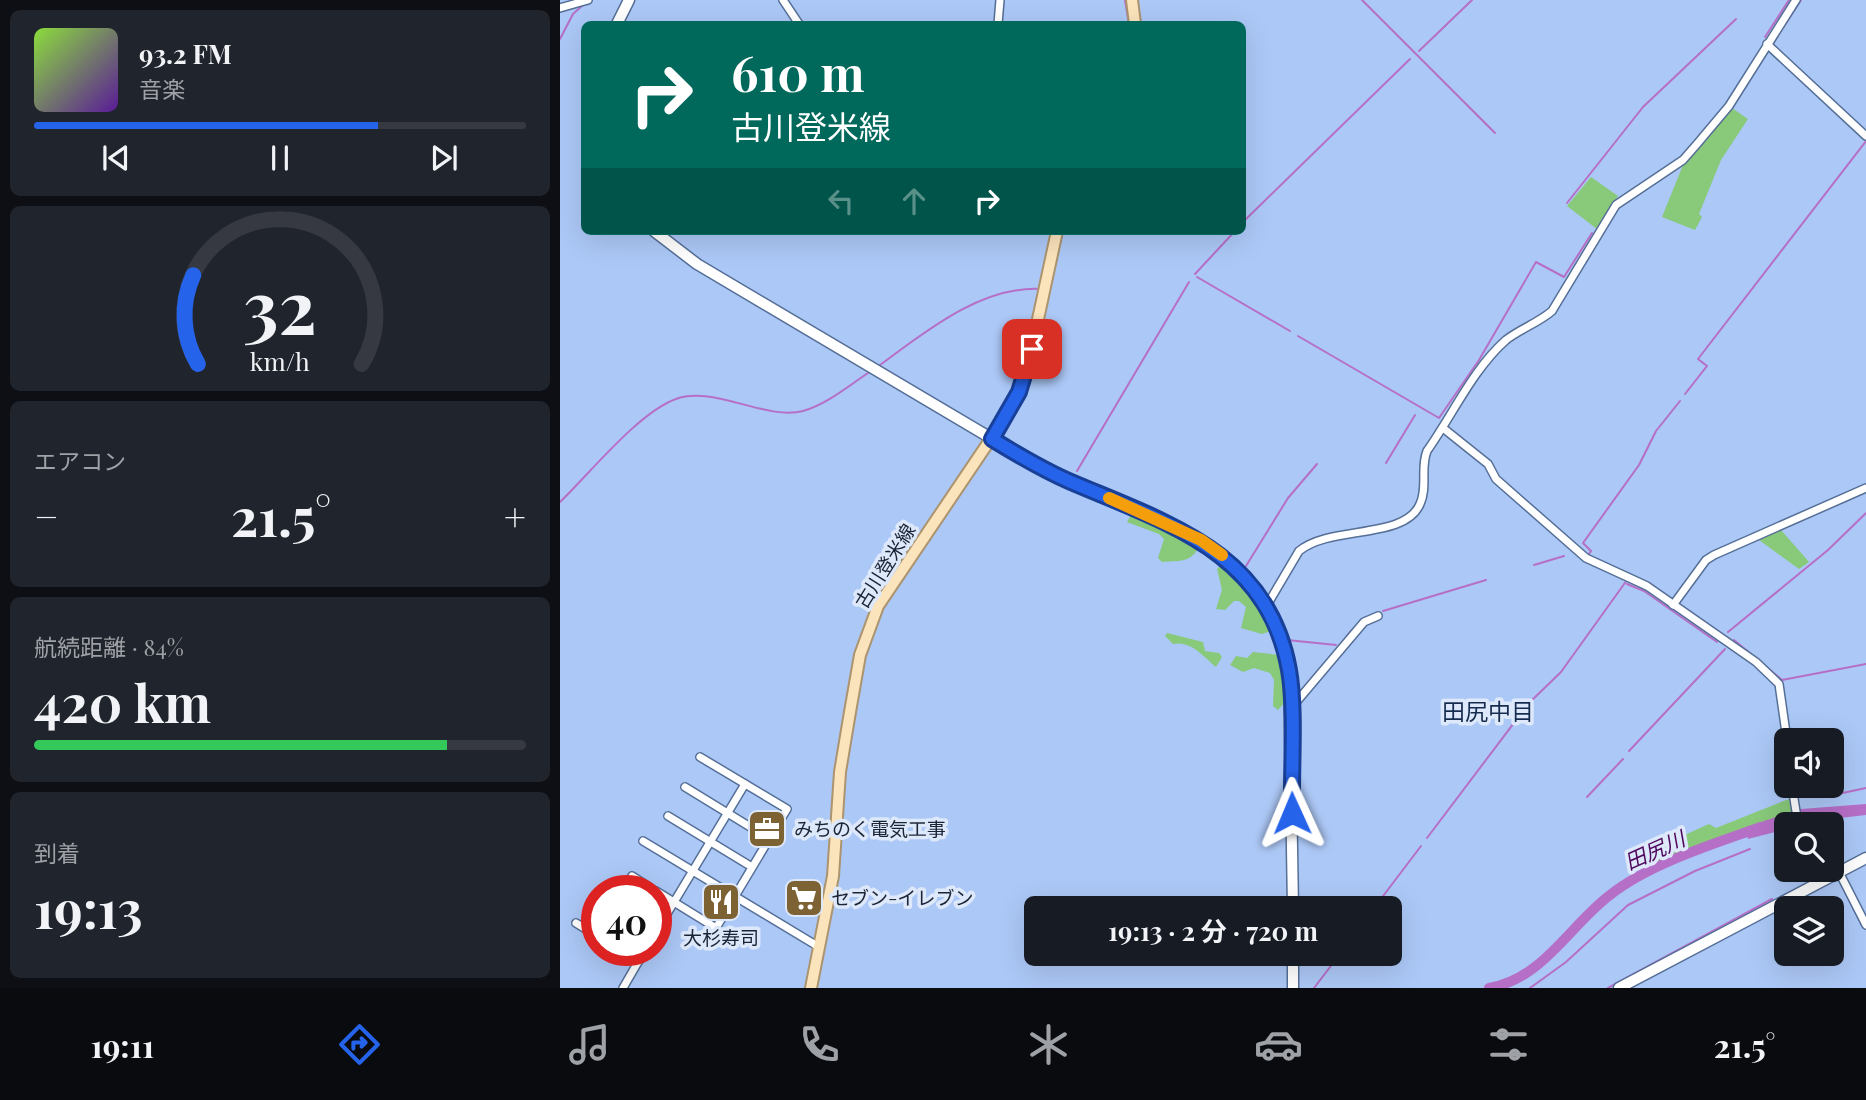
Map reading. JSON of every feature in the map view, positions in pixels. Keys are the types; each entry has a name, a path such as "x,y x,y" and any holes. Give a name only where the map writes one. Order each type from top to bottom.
{"main road":[{"path":"1132,0 1135,21"},
{"name":"古川登米線","path":"811,988 833,876 840,772 865,637 878,606 1011,409 1026,375 1056,235"}],"street":[{"path":"560,8 588,0"},
{"path":"618,21 629,0"},
{"path":"782,0 797,21"},
{"path":"998,21 1000,0"},
{"path":"1266,607 1299,551 1306,545 1321,537 1396,525 1420,507 1424,494 1424,457 1484,365 1507,340 1538,323 1552,311 1616,205 1683,160 1729,106 1796,0"},
{"path":"1767,44 1866,136"},
{"path":"659,235 697,264 1038,467 1201,540 1249,581 1266,607 1283,646 1289,668 1293,896"},
{"path":"1443,428 1488,464 1496,479 1586,558 1647,586 1756,662 1779,684 1785,728"},
{"path":"1673,605 1706,560 1714,555 1866,488"},
{"path":"1291,702 1298,700 1364,622 1378,616"},
{"path":"674,902 716,928 787,809 700,757"},
{"path":"672,905 745,783"},
{"path":"685,787 769,839"},
{"path":"668,816 752,867"},
{"path":"643,841 819,947"},
{"path":"1844,867 1866,858"},
{"path":"1619,988 1815,882"},
{"path":"1841,882 1866,925"},
{"path":"576,923 581,926"},
{"path":"623,988 636,966"},
{"path":"1293,966 1293,988"}],"green space":[{"path":"1732,108 1748,119 1721,160 1695,230 1662,217 1685,160 1697,151"},
{"path":"1591,177 1618,196 1597,229 1567,206"},
{"path":"1132,513 1201,544 1189,558 1162,562 1158,558 1164,539 1159,534 1127,522"},
{"path":"1781,530 1809,562 1799,569 1759,540"},
{"path":"1223,563 1244,581 1274,630 1262,634 1241,628 1246,607 1239,601 1234,601 1225,610 1216,609 1222,590 1217,569"},
{"path":"1167,633 1203,642 1205,651 1219,653 1222,657 1216,667 1186,644 1173,644 1165,636"},
{"path":"1253,652 1280,655 1286,679 1286,701 1278,710 1273,706 1274,680 1270,673 1254,668 1243,672 1230,665 1236,656 1247,658"},
{"path":"1789,799 1792,812 1774,812 1774,819 1655,867 1647,852 1709,824 1716,828"}],"shaded area":[{"path":"1866,804 1866,815 1844,818 1844,812 1792,812"},
{"path":"1774,818 1774,832 1748,839 1746,827"}],"waterway":[{"path":"1125,0 1128,21"},
{"path":"1362,0 1495,133"},
{"path":"1419,51 1472,0"},
{"path":"1765,37 1789,0"},
{"path":"1774,41 1801,0"},
{"path":"560,39 573,14 583,5"},
{"path":"1567,203 1643,107 1736,19"},
{"path":"1246,219 1410,59"},
{"path":"1685,394 1707,366 1698,359 1866,141"},
{"path":"1298,336 1439,418 1479,360 1536,262 1564,277 1592,233"},
{"path":"1049,290 1062,235"},
{"path":"1195,274 1231,235"},
{"path":"1197,277 1290,331"},
{"path":"1077,471 1189,282"},
{"path":"880,365 935,326 975,303 1018,290 1040,289"},
{"path":"560,502 615,444 646,416 676,399 706,396 789,413 803,411 829,400 868,373"},
{"path":"1589,554 1591,551 1583,543 1639,465 1656,431 1680,401"},
{"path":"1386,463 1415,415"},
{"path":"1246,566 1288,498 1317,464"},
{"path":"1728,632 1828,550 1866,513"},
{"path":"1534,565 1564,556"},
{"path":"1383,611 1486,580"},
{"path":"1427,838 1529,703 1561,672 1627,580"},
{"path":"1627,584 1644,591 1717,642"},
{"path":"1347,636 1353,629"},
{"path":"1287,640 1336,645"},
{"path":"1734,640 1782,680 1866,664"},
{"path":"1629,751 1725,649"},
{"path":"1587,797 1623,759"},
{"path":"1844,793 1866,788"},
{"name":"田尻川","path":"1489,988 1508,983 1540,963 1595,908 1626,884 1662,864 1761,827"},
{"path":"1383,896 1421,846"},
{"path":"1530,988 1566,962 1628,905 1695,871 1750,849"},
{"path":"1608,988 1772,899"},
{"path":"1314,988 1331,966"}],"slow traffic":[{"path":"1109,498 1201,540 1222,555"}],"place":[{"name":"みちのく電気工事","path":"767,829"},
{"name":"セブン-イレブン","path":"804,898"},
{"name":"大杉寿司","path":"721,902"}],"district":[{"name":"田尻中目","path":"1488,712"}],"route":[{"path":"1032,349 1019,392 992,439 1038,467 1201,540 1214,548 1249,581 1281,638 1289,668 1292,813"}]}
